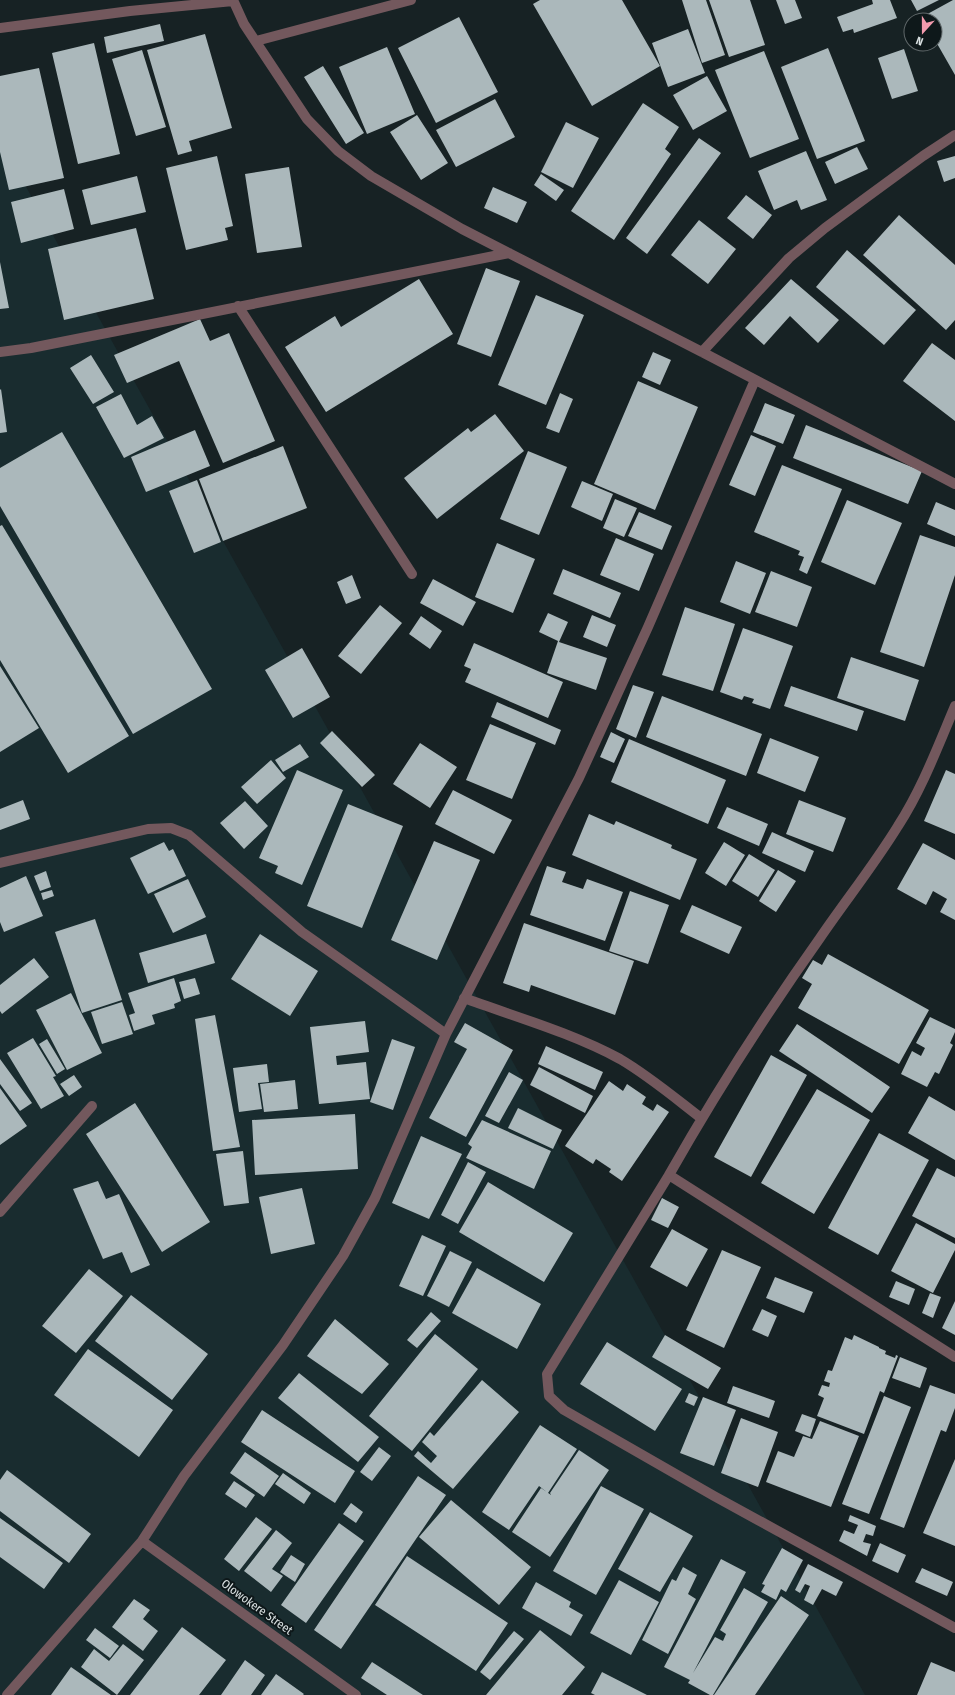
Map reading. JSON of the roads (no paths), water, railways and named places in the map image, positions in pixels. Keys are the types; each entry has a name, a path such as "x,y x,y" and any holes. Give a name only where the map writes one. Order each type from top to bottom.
{"street":[{"path":"0,28 130,11 233,0 244,24 307,119 338,151 371,176 462,229 955,484"},
{"path":"256,41 411,0"},
{"path":"702,352 789,258 867,197 923,156 955,135"},
{"path":"0,352 31,348 509,253"},
{"path":"238,306 412,574"},
{"path":"7,1695 142,1541 184,1476 283,1345 343,1256 375,1198 446,1034 579,778 651,620 755,380"},
{"path":"955,706 923,780 899,826 819,939 701,1118 669,1175 548,1374 549,1396 564,1410 700,1488 955,1628"},
{"path":"0,863 148,829 171,828 189,835 302,932 446,1034"},
{"path":"464,998 580,1041 620,1059 652,1080 701,1118"},
{"path":"0,1212 92,1106"},
{"path":"669,1175 955,1357"},
{"name":"Olowokere Street","path":"142,1541 356,1695"}]}
